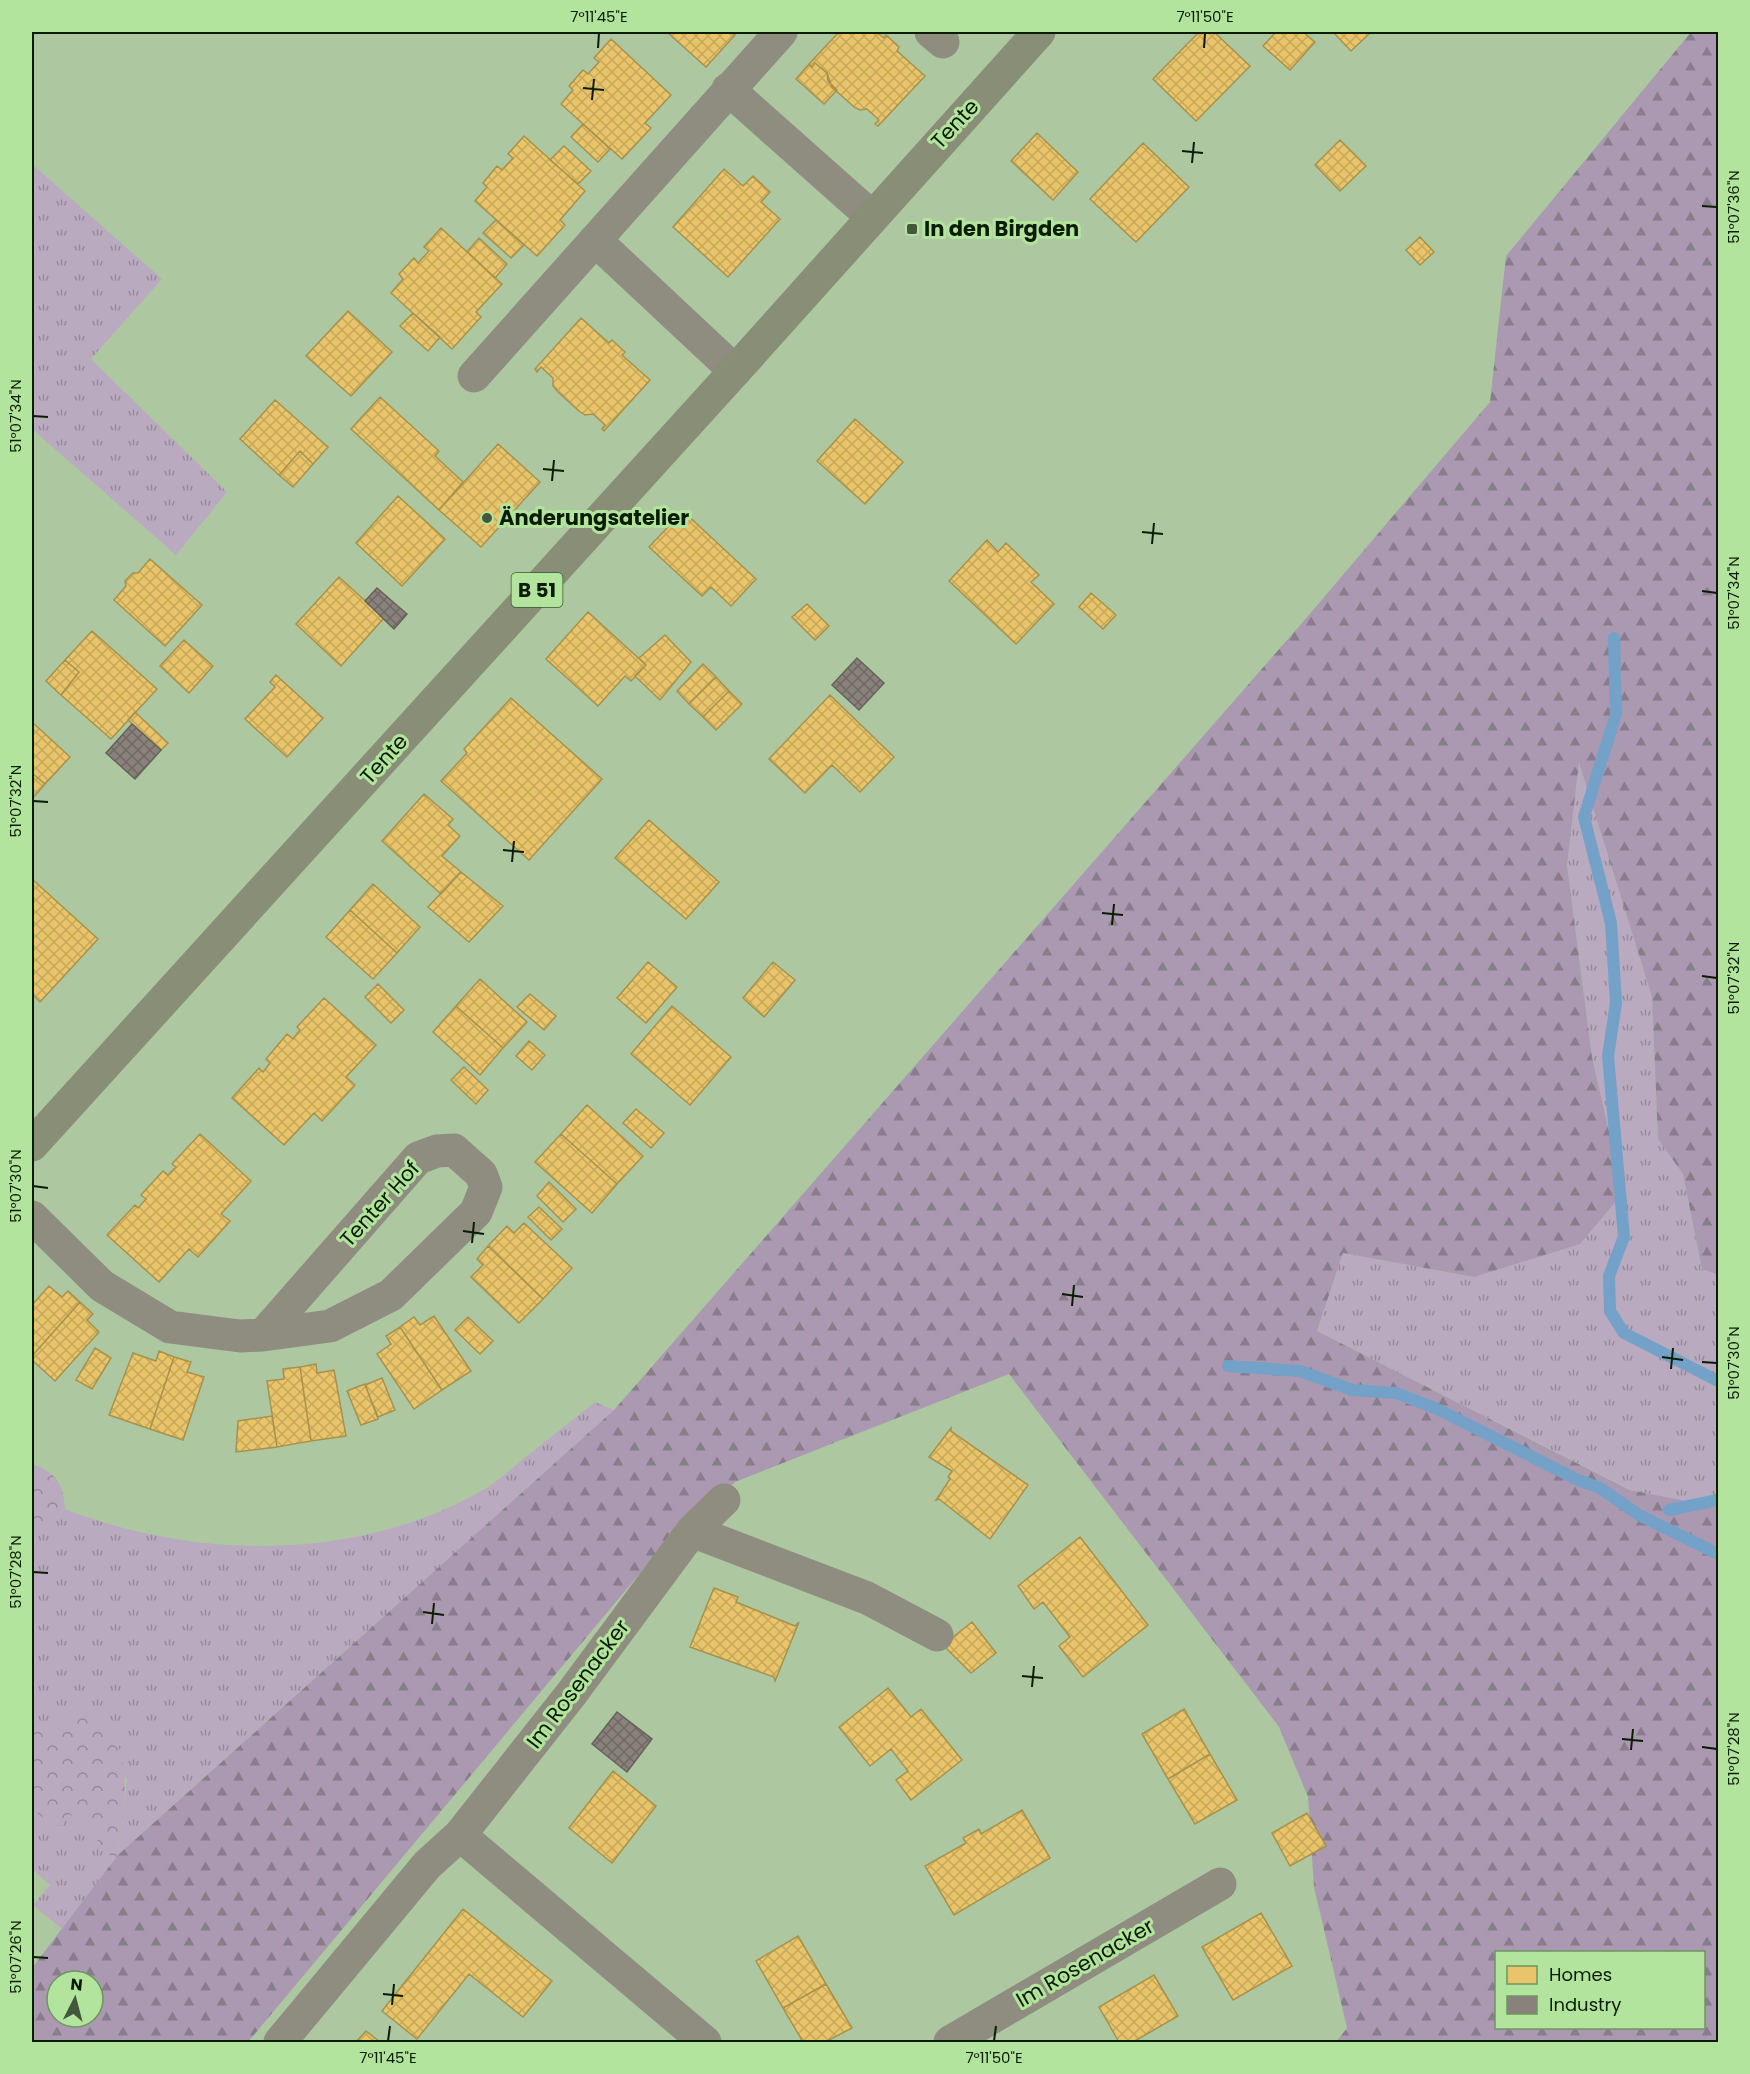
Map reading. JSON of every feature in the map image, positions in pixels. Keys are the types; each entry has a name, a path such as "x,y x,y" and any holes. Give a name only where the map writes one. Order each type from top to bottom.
{"main road":[{"name":"Tente","path":"32,1145 735,371 871,216 1039,32"}],"street":[{"path":"474,376 781,32"},
{"path":"728,89 871,216"},
{"path":"595,240 735,371"},
{"name":"Tenter Hof","path":"32,1217 102,1286 170,1328 240,1336 263,1335 330,1326 391,1294 476,1212 486,1187 480,1174 454,1150 437,1151 418,1158 263,1335"},
{"name":"Im Rosenacker","path":"280,2043 427,1865 460,1834 572,1693 692,1531 724,1500"},
{"path":"692,1531 867,1598 937,1635"},
{"path":"460,1834 705,2043"},
{"name":"Im Rosenacker","path":"950,2043 1220,1884"}],"green space":[{"path":"1691,32 1718,32 1718,1275 1702,1269 1683,1174 1658,1139 1652,997 1579,762 1567,865 1592,1057 1623,1193 1580,1244 1474,1277 1343,1253 1317,1331 1630,1490 1718,1507 1718,2042 1336,2042 1347,2028 1314,1887 1308,1797 1279,1727 1009,1374 735,1482 667,1541 248,2042 32,2042 32,1968 118,1855 614,1410 1302,623 1490,402 1506,256"},
{"path":"32,164 162,279 91,359 227,492 176,555 32,429"},
{"path":"1579,760 1652,997 1658,1138 1683,1174 1702,1269 1718,1275 1718,1507 1631,1490 1317,1331 1343,1253 1474,1277 1623,1193 1592,1057 1567,865"},
{"path":"595,1402 614,1410 118,1855 127,1779 64,1716 51,1735 32,1723 32,1539 65,1509 116,1526 170,1538 225,1545 280,1546 334,1541 388,1529 439,1512 488,1487"},
{"path":"32,1464 47,1471 57,1480 63,1493 65,1509 32,1539"},
{"path":"84,1708 102,1721 114,1737 121,1754 125,1793 118,1855 114,1860 81,1821 69,1814 63,1825 52,1825 32,1809 32,1723 51,1735 64,1716"},
{"path":"32,1809 52,1825 69,1814 81,1821 114,1860 63,1930 33,1905 50,1885 32,1869"}],"building: Homes":[{"path":"667,32 730,32 735,35 706,67"},
{"path":"839,32 876,32 884,38 886,35 899,47 897,51 925,76 878,126 875,124 879,120 867,109 860,110 854,107 832,87 827,73 815,63 812,67 809,64"},
{"path":"1199,32 1214,32 1250,66 1196,121 1153,79"},
{"path":"1276,32 1303,32 1315,42 1290,70 1263,46"},
{"path":"1333,32 1371,32 1351,51"},
{"path":"611,39 671,95 645,123 651,128 622,159 561,104 573,90 569,86 583,70 588,74 599,62 594,58"},
{"path":"815,63 827,73 828,81 837,90 824,104 796,79 809,64 812,67"},
{"path":"583,124 610,149 598,162 571,137"},
{"path":"1037,133 1078,172 1053,200 1011,161"},
{"path":"524,136 585,191 560,220 565,225 537,256 475,201 487,187 483,183 497,166 502,170 513,158 508,154"},
{"path":"1340,140 1366,166 1340,191 1315,165"},
{"path":"1143,143 1189,187 1136,242 1090,199"},
{"path":"564,146 591,171 578,184 550,160"},
{"path":"724,169 743,186 753,176 770,192 761,202 780,219 728,277 673,227"},
{"path":"496,220 524,245 511,258 483,233"},
{"path":"441,228 502,284 476,312 481,317 452,349 391,293 403,279 399,274 414,258 418,263 429,251 424,247"},
{"path":"1420,237 1434,252 1420,265 1406,250"},
{"path":"479,238 507,264 495,278 467,252"},
{"path":"348,311 392,352 351,396 306,356"},
{"path":"413,313 440,337 428,351 400,326"},
{"path":"581,318 609,343 612,340 625,352 622,355 650,380 604,431 602,429 605,425 593,414 585,415 558,392 553,386 553,378 541,367 537,372 535,369"},
{"path":"380,397 439,451 435,456 463,482 439,510 351,429"},
{"path":"275,400 328,447 313,464 300,451 279,475 240,439"},
{"path":"855,419 903,462 865,504 817,461"},
{"path":"498,444 540,482 481,547 439,510"},
{"path":"300,451 313,464 293,487 279,475"},
{"path":"398,496 445,539 402,586 356,543"},
{"path":"683,511 756,579 731,606 711,587 702,596 649,547"},
{"path":"987,540 998,552 1006,543 1039,575 1031,582 1054,604 1016,644 949,581"},
{"path":"150,559 202,605 165,646 114,600 126,586 125,581 133,573 138,573"},
{"path":"339,577 384,618 341,666 296,624"},
{"path":"1091,593 1116,615 1103,629 1079,607"},
{"path":"807,604 829,626 815,640 792,617"},
{"path":"588,612 646,665 631,681 625,676 598,706 546,659"},
{"path":"92,631 157,689 111,739 61,695 79,672 65,660"},
{"path":"665,635 691,662 660,700 635,676 646,665 639,658"},
{"path":"184,640 213,666 189,693 160,666"},
{"path":"65,660 79,672 61,695 46,681"},
{"path":"703,664 716,677 689,704 677,691"},
{"path":"276,675 323,718 287,757 245,719 275,687 270,682"},
{"path":"716,677 729,691 703,717 689,704"},
{"path":"729,691 742,704 716,730 703,717"},
{"path":"830,695 894,757 860,792 832,765 805,793 769,759"},
{"path":"511,698 602,779 529,860 441,781 467,753 464,749"},
{"path":"135,712 168,743 161,750 128,720"},
{"path":"32,722 70,757 45,784 32,773"},
{"path":"32,773 45,784 32,799"},
{"path":"424,794 453,819 448,825 460,836 442,856 461,872 441,894 382,841"},
{"path":"649,820 719,882 686,919 615,858"},
{"path":"461,872 503,906 469,942 428,907"},
{"path":"32,879 98,939 40,1002 32,994"},
{"path":"373,884 420,927 397,953 350,910"},
{"path":"350,910 397,953 373,979 326,937"},
{"path":"648,962 677,987 646,1023 617,998"},
{"path":"773,962 795,980 764,1017 743,998"},
{"path":"480,979 527,1022 503,1048 456,1006"},
{"path":"378,984 404,1010 391,1023 365,997"},
{"path":"530,994 556,1016 544,1030 517,1007"},
{"path":"324,998 376,1045 346,1077 355,1085 322,1121 314,1113 284,1145 232,1098 259,1068 263,1072 270,1063 266,1059 287,1034 293,1039 300,1030 297,1027"},
{"path":"456,1006 503,1048 480,1075 433,1032"},
{"path":"672,1006 731,1057 690,1105 631,1054"},
{"path":"529,1041 545,1055 532,1070 516,1056"},
{"path":"464,1067 488,1090 476,1104 451,1080"},
{"path":"587,1105 643,1156 617,1184 561,1134"},
{"path":"636,1109 664,1133 651,1148 623,1123"},
{"path":"200,1134 251,1181 221,1214 230,1221 198,1257 189,1249 159,1282 107,1235 135,1205 138,1208 146,1199 141,1195 163,1171 168,1175 176,1167 172,1164"},
{"path":"561,1134 617,1184 592,1213 535,1162"},
{"path":"549,1182 576,1209 563,1222 537,1196"},
{"path":"539,1207 562,1229 551,1240 528,1217"},
{"path":"524,1223 572,1268 543,1299 488,1246 507,1226 514,1233"},
{"path":"488,1246 543,1299 519,1323 471,1277 483,1265 477,1259"},
{"path":"49,1286 62,1297 68,1291 80,1302 32,1356 32,1305"},
{"path":"80,1302 93,1314 87,1320 99,1332 55,1381 32,1360 32,1356"},
{"path":"434,1316 471,1371 442,1390 400,1327 414,1317 420,1325"},
{"path":"468,1317 493,1341 480,1354 455,1330"},
{"path":"400,1327 442,1390 414,1409 377,1354 391,1344 386,1336"},
{"path":"95,1348 111,1358 92,1389 76,1380"},
{"path":"159,1351 174,1357 150,1429 109,1415 133,1353 156,1361"},
{"path":"174,1357 191,1362 187,1372 204,1377 183,1440 150,1429"},
{"path":"316,1364 317,1373 334,1370 346,1436 311,1441 300,1367"},
{"path":"300,1367 311,1441 277,1447 267,1381 284,1379 283,1369"},
{"path":"382,1378 395,1410 378,1417 365,1385"},
{"path":"365,1384 378,1419 361,1425 347,1391"},
{"path":"272,1416 277,1447 236,1452 238,1421"},
{"path":"951,1428 951,1431 1028,1485 990,1539 939,1499 936,1500 950,1479 948,1477 952,1471 929,1457"},
{"path":"1080,1537 1148,1625 1083,1677 1059,1646 1070,1637 1043,1602 1034,1609 1018,1586"},
{"path":"714,1588 738,1597 736,1602 795,1626 799,1622 775,1681 774,1677 690,1647"},
{"path":"972,1622 996,1653 971,1673 943,1645"},
{"path":"888,1688 911,1717 921,1709 962,1760 911,1800 896,1780 908,1771 891,1749 870,1766 839,1727"},
{"path":"1184,1709 1210,1754 1168,1779 1142,1734"},
{"path":"1210,1754 1237,1800 1195,1824 1168,1779"},
{"path":"613,1771 656,1806 612,1863 569,1828"},
{"path":"1022,1810 1050,1858 954,1915 925,1866 966,1843 963,1838 979,1829 981,1834"},
{"path":"1307,1813 1326,1846 1290,1866 1272,1833"},
{"path":"463,1909 552,1981 523,2017 469,1974 417,2039 382,2011"},
{"path":"1261,1913 1292,1966 1233,2000 1202,1947"},
{"path":"798,1936 826,1984 783,2008 756,1961"},
{"path":"1154,1975 1178,2016 1133,2042 1119,2042 1099,2007"},
{"path":"826,1984 852,2028 825,2042 803,2042 783,2008"},
{"path":"366,2031 380,2042 356,2042"}],"building: Industry":[{"path":"377,588 407,614 394,629 365,601"},
{"path":"857,658 884,683 859,710 832,685"},
{"path":"132,724 161,750 135,779 106,753"},
{"path":"617,1712 652,1739 627,1772 592,1744"}],"waterway":[{"path":"1614,638 1616,714 1584,817 1611,923 1616,1003 1608,1056 1624,1237 1609,1276 1610,1311 1624,1333 1718,1381"},
{"path":"1228,1366 1300,1371 1352,1390 1396,1393 1435,1408 1578,1480 1600,1488 1639,1515 1718,1554"},
{"path":"1669,1510 1718,1500"}],"place":[{"name":"In den Birgden","path":"912,229"},
{"name":"Änderungsatelier","path":"487,518"}]}
